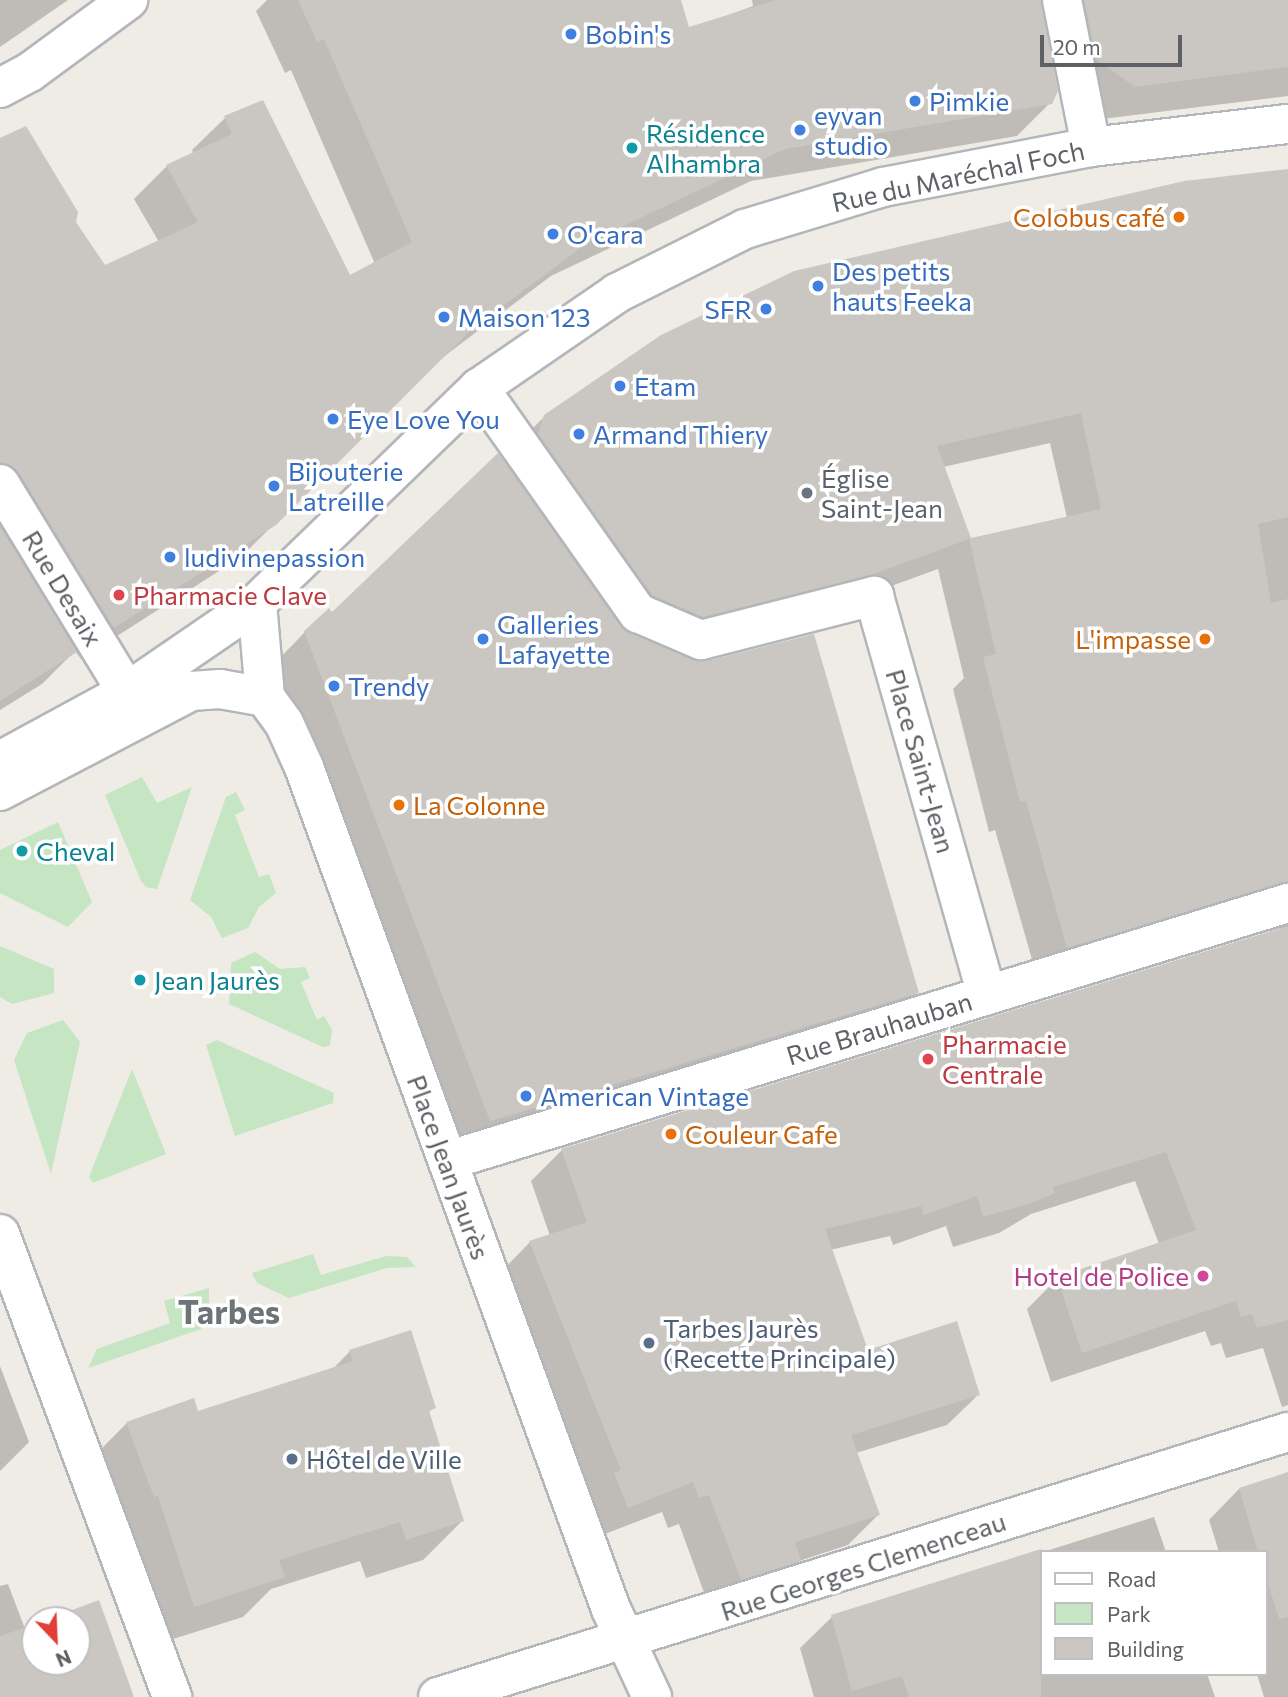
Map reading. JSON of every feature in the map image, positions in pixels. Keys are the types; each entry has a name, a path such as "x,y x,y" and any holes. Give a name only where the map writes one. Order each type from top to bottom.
{"street":[{"path":"0,88 30,72 128,0"},
{"path":"1062,0 1091,147"},
{"name":"Rue du Maréchal Foch","path":"0,761 127,692 257,603 479,388 617,293 745,229 883,187 1091,147 1288,124"},
{"name":"Place Saint-Jean","path":"479,388 638,613 701,640 874,596 987,995"},
{"name":"Rue Desaix","path":"0,484 127,692"},
{"path":"0,790 191,691 220,690 265,697 257,603"},
{"name":"Place Jean Jaurès","path":"265,697 284,723 304,767 611,1609 629,1640 652,1697"},
{"name":"Rue Brauhauban","path":"469,1154 1288,903"},
{"path":"0,1234 11,1293 172,1697"},
{"name":"Rue Georges Clemenceau","path":"438,1697 629,1640 1288,1432"}],"green space":[{"path":"142,777 157,803 192,787 157,889 146,887 141,881 105,795"},
{"path":"236,792 245,810 235,815 259,877 269,874 276,893 259,907 248,928 222,938 211,917 190,900 226,797"},
{"path":"58,822 92,902 68,927 0,893 0,850"},
{"path":"0,946 54,969 54,993 12,1004 0,997"},
{"path":"255,952 280,969 305,967 310,978 301,982 317,1020 324,1016 332,1030 330,1046 323,1047 229,1004 231,963"},
{"path":"63,1020 80,1042 51,1174 14,1060 27,1033"},
{"path":"217,1040 334,1093 333,1103 235,1136 206,1045"},
{"path":"132,1069 166,1154 93,1183 89,1177"},
{"path":"313,1254 321,1275 386,1256 407,1257 416,1267 387,1268 289,1298 257,1283 252,1273"},
{"path":"209,1288 209,1310 201,1329 88,1368 97,1349 170,1323 164,1301"}],"building":[{"path":"298,0 681,0 689,27 776,0 1041,0 1058,91 1052,104 785,149 586,244 473,328 276,525 114,628 19,473 0,462 0,138 26,126 78,212 76,222 105,265 198,222 166,165 232,134 224,116 263,100 350,275 412,242 324,39 317,42"},
{"path":"1084,0 1288,0 1288,67 1135,87 1096,59"},
{"path":"1288,169 1288,517 1258,524 1271,603 1288,599 1288,882 1067,948 1026,801 1020,802 983,657 996,654 969,539 871,575 703,617 652,595 538,434 544,415 661,335 794,271 1193,179 1185,181","holes":["1081,413 1101,509 971,538 937,446"]},
{"path":"498,453 629,633 706,661 814,634 919,993 490,1121 304,631 329,608 332,612"},
{"path":"0,526 77,652 0,701"},
{"path":"1288,926 1288,1320 1257,1328 1252,1314 1241,1317 1236,1301 1082,1353 1057,1277 1196,1230 1166,1152 1053,1187 1055,1193 1032,1203 983,1217 977,1196 924,1215 921,1206 825,1229 868,1350 957,1321 980,1395 851,1435 880,1515 795,1542 801,1561 741,1580 709,1495 699,1498 693,1482 628,1508 614,1473 621,1470 529,1241 587,1222 561,1149"},
{"name":"Hôtel de Ville","path":"411,1330 436,1408 429,1411 464,1521 406,1540 400,1522 279,1560 285,1577 194,1607 158,1496 154,1497 126,1422 194,1398 198,1411 353,1361 349,1350"},
{"path":"1288,1472 1288,1617 1279,1619 1267,1580 1267,1550 1257,1550 1239,1488"},
{"path":"1041,1549 1041,1697 909,1697 902,1676 852,1691 831,1615"},
{"path":"99,1600 134,1697 0,1697 0,1636 21,1629 21,1676 91,1676 91,1606 83,1606"}],"place":[{"name":"Bobin's","path":"571,34"},
{"name":"Pimkie","path":"915,101"},
{"name":"eyvan studio","path":"800,130"},
{"name":"Résidence Alhambra","path":"632,148"},
{"name":"Colobus café","path":"1179,217"},
{"name":"O'cara","path":"553,234"},
{"name":"Des petits hauts Feeka","path":"818,286"},
{"name":"SFR","path":"766,309"},
{"name":"Maison 123","path":"444,317"},
{"name":"Etam","path":"620,386"},
{"name":"Eye Love You","path":"333,419"},
{"name":"Armand Thiery","path":"579,434"},
{"name":"Bijouterie Latreille","path":"274,486"},
{"name":"Église Saint-Jean","path":"807,493"},
{"name":"ludivinepassion","path":"170,557"},
{"name":"Pharmacie Clave","path":"119,595"},
{"name":"Galleries Lafayette","path":"483,639"},
{"name":"L'impasse","path":"1205,639"},
{"name":"Trendy","path":"334,686"},
{"name":"La Colonne","path":"399,805"},
{"name":"Cheval","path":"22,851"},
{"name":"Jean Jaurès","path":"140,980"},
{"name":"Pharmacie Centrale","path":"928,1059"},
{"name":"American Vintage","path":"526,1096"},
{"name":"Couleur Cafe","path":"671,1134"},
{"name":"Hotel de Police","path":"1203,1276"},
{"name":"Tarbes Jaurès (Recette Principale)","path":"649,1343"},
{"name":"Hôtel de Ville","path":"292,1459"}],"district":[{"name":"Tarbes","path":"229,1311"}]}
